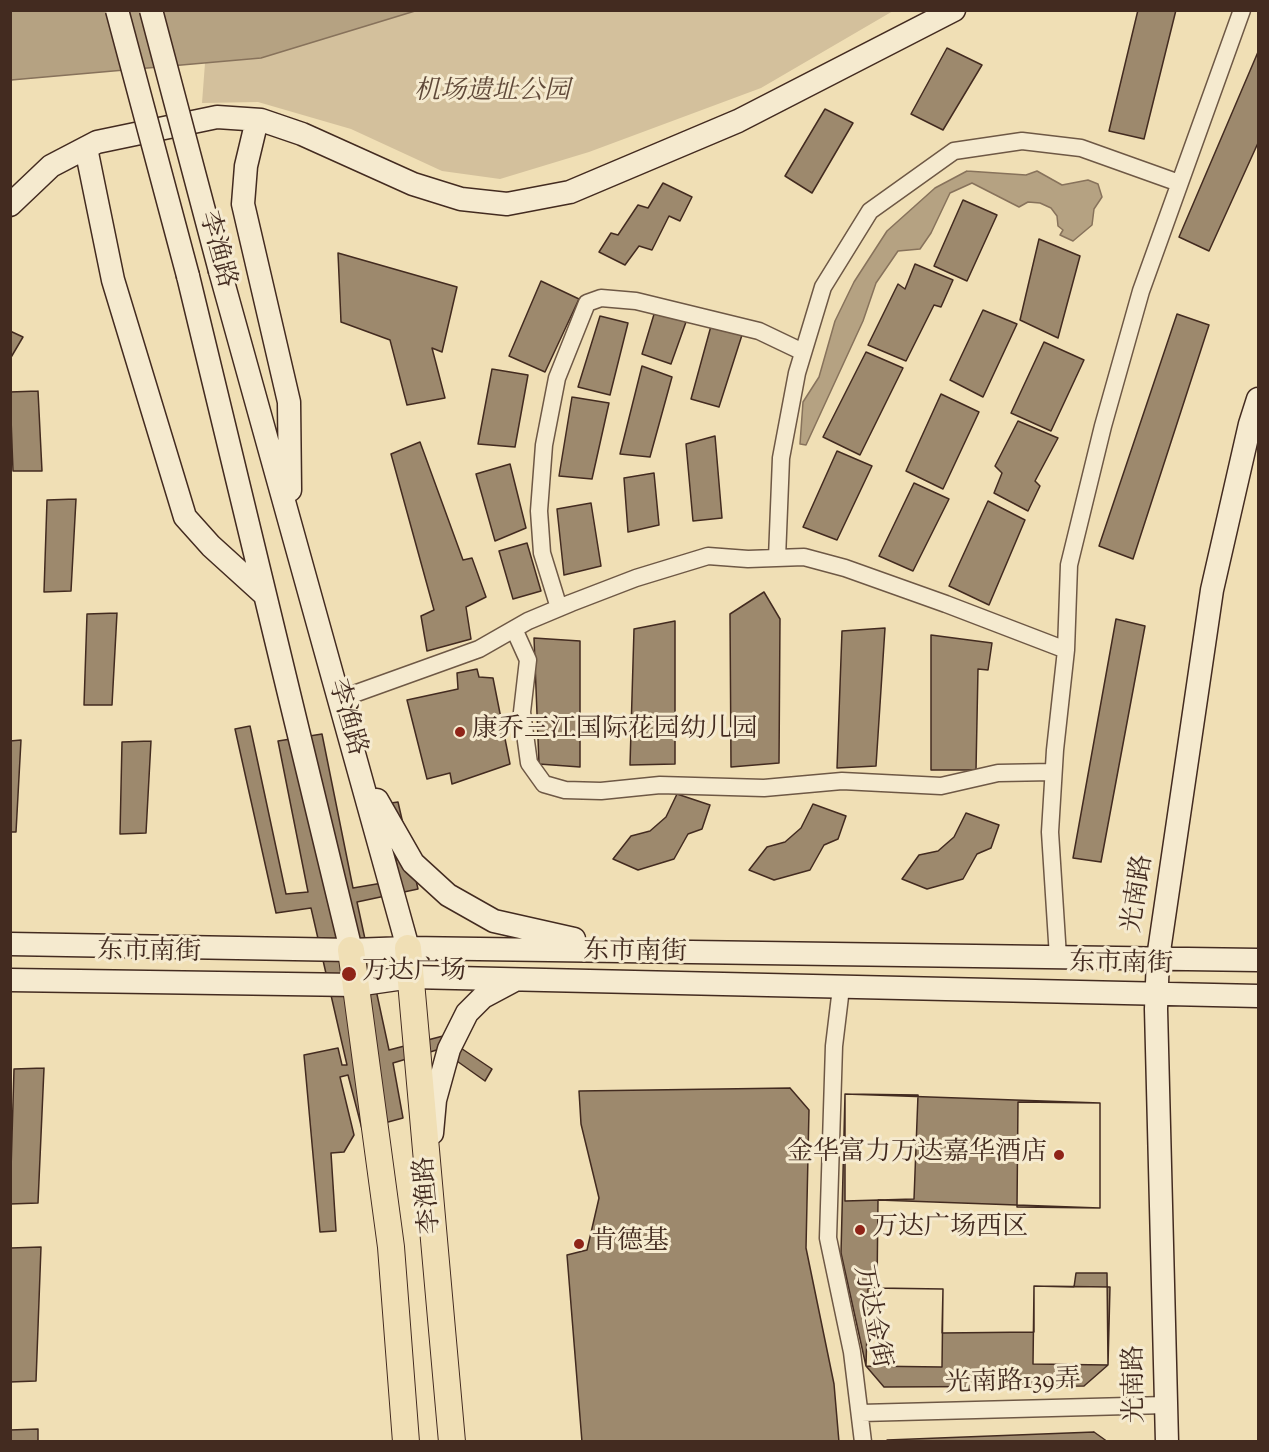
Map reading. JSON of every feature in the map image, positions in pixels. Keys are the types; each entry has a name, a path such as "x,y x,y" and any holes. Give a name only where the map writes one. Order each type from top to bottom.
{"main road":[{"name":"李渔路","path":"117,10 188,276 351,950 391,1247 406,1442"},
{"name":"李渔路","path":"151,10 220,272 408,948 452,1442"},
{"path":"10,205 51,166 97,142 217,117 257,120 302,134 413,184 461,199 507,204 570,192 738,121 954,10"},
{"path":"257,120 246,166 243,204 289,402 290,522"},
{"path":"86,148 113,280 185,517 211,546 265,595"},
{"name":"光南路","path":"1167,1442 1156,995 1158,958 1212,590 1250,424 1258,399"},
{"path":"358,764 413,863 448,895 494,921 547,934 649,951"},
{"name":"东市南街","path":"10,944 1258,960"},
{"name":"东市南街","path":"10,981 356,985 411,977 1258,996"},
{"path":"429,1176 435,1100 448,1049 466,1013 483,997 515,980"}],"street":[{"path":"1058,957 1050,832 1053,772 1066,650 1069,565 1102,426 1141,291 1242,10"},
{"path":"777,558 781,458 803,352 823,287 870,211 954,151 1022,141 1081,148 1179,183"},
{"path":"559,608 542,553 539,511 544,445 557,378 587,303 601,298 636,301 759,331 803,352"},
{"path":"340,699 479,649 514,629 559,608 636,578 708,556 804,557 845,568 1066,650"},
{"path":"514,629 528,660 522,712 529,763 544,784 565,790 601,791 660,785 764,788 842,781 941,786 998,773 1053,772"},
{"name":"万达金街","path":"841,988 834,1046 828,1238 852,1352 863,1442"},
{"name":"光南路139弄","path":"861,1413 1166,1405"}],"green space":[{"name":"机场遗址公园","path":"415,11 893,11 761,88 589,152 500,179 442,171 351,129 258,102 202,103 205,63 261,58"}],"shaded area":[{"path":"11,11 415,11 261,58 11,80"},
{"path":"967,171 1026,175 1037,171 1062,185 1088,180 1098,184 1102,197 1094,209 1092,225 1073,241 1060,235 1063,230 1058,226 1057,216 1051,208 1040,203 1028,202 1019,207 972,183 950,193 931,233 920,249 898,251 876,283 863,321 806,445 800,444 803,402 819,377 835,321 854,282 887,231 935,188"}],"building":[{"path":"1138,10 1176,10 1144,139 1109,131"},
{"path":"947,48 982,65 943,130 911,114"},
{"path":"1258,52 1258,143 1209,251 1179,237"},
{"path":"825,109 853,123 812,193 785,176"},
{"path":"663,183 692,197 680,221 669,216 652,250 639,246 625,265 599,252 611,233 618,235 638,205 648,208"},
{"path":"963,200 997,215 967,281 934,266"},
{"path":"1039,239 1080,256 1058,338 1020,320"},
{"path":"338,253 457,287 442,352 432,348 445,398 407,405 390,340 341,322"},
{"path":"915,264 953,280 941,307 934,305 906,361 868,345 898,284 905,289"},
{"path":"541,281 579,299 545,372 509,356"},
{"path":"983,310 1017,324 983,397 950,380"},
{"path":"655,311 686,322 671,364 642,354"},
{"path":"1177,314 1209,325 1133,559 1099,546"},
{"path":"600,316 628,323 610,395 578,387"},
{"path":"711,326 742,335 719,407 691,399"},
{"path":"10,331 23,337 10,359"},
{"path":"1044,342 1084,360 1051,431 1011,413"},
{"path":"866,352 903,368 860,455 823,437"},
{"path":"642,366 672,377 650,457 620,454"},
{"path":"492,369 528,375 515,447 478,444"},
{"path":"38,391 42,471 13,471 10,392"},
{"path":"941,394 979,412 943,489 906,471"},
{"path":"572,397 609,403 592,479 559,476"},
{"path":"1018,421 1058,438 1035,481 1040,486 1028,511 994,493 1002,473 995,466"},
{"path":"715,436 722,518 693,521 686,444"},
{"path":"420,442 463,560 472,558 486,597 466,607 471,639 427,651 421,616 434,610 391,454"},
{"path":"837,451 872,466 837,540 803,527"},
{"path":"510,464 526,528 495,541 476,474"},
{"path":"654,473 659,525 628,532 624,478"},
{"path":"914,483 949,499 913,571 879,556"},
{"path":"76,499 71,591 44,592 47,500"},
{"path":"988,501 1025,520 989,605 949,586"},
{"path":"591,503 601,566 564,575 557,509"},
{"path":"527,543 541,591 513,599 499,551"},
{"path":"764,592 780,619 779,763 731,767 730,614"},
{"path":"117,613 112,705 84,705 87,614"},
{"path":"1116,619 1145,626 1101,862 1073,858"},
{"path":"675,621 675,764 630,765 634,629"},
{"path":"885,628 876,766 837,768 842,631"},
{"path":"931,635 992,643 988,670 978,669 976,770 931,770"},
{"path":"534,638 580,641 580,767 539,764"},
{"name":"康乔三江国际花园幼儿园","path":"477,669 479,677 493,678 510,764 452,784 450,773 427,779 407,700 458,689 457,673"},
{"name":"万达广场","path":"250,726 286,894 308,892 278,741 322,734 353,888 400,880 384,804 398,802 418,889 357,902 389,1050 443,1036 492,1069 485,1081 440,1049 393,1063 403,1118 362,1129 348,1075 340,1077 354,1135 344,1152 331,1153 336,1231 320,1232 304,1055 338,1048 342,1065 347,1065 311,908 276,913 235,729"},
{"path":"21,740 16,832 10,832 10,741"},
{"path":"151,741 146,833 120,834 122,742"},
{"path":"677,794 710,805 702,829 688,834 674,859 638,870 613,859 631,836 650,831 666,817"},
{"path":"813,804 846,816 838,839 824,845 810,870 774,880 749,870 767,847 785,842 801,828"},
{"path":"966,813 999,825 991,848 977,854 963,879 927,889 902,879 919,855 938,851 954,837"},
{"path":"44,1068 38,1203 10,1204 14,1069"},
{"path":"790,1088 809,1110 806,1248 834,1384 839,1442 582,1442 567,1255 587,1250 599,1198 581,1124 579,1091"},
{"name":"万达广场西区","path":"845,1094 1100,1103 1100,1208 878,1200 877,1288 943,1289 942,1333 1034,1332 1034,1286 1074,1287 1076,1273 1107,1273 1108,1365 1084,1386 884,1387 866,1366 841,1253"},
{"path":"845,1094 918,1095 914,1199 845,1201"},
{"name":"金华富力万达嘉华酒店","path":"1018,1102 1100,1103 1100,1208 1017,1207"},
{"path":"41,1247 36,1381 10,1382 11,1248"},
{"path":"1034,1286 1110,1287 1108,1365 1033,1364"},
{"path":"868,1288 943,1289 942,1367 866,1366"},
{"path":"38,1429 38,1442 10,1442 10,1430"},
{"path":"1094,1432 1108,1442 886,1442 887,1440"}],"place":[{"name":"康乔三江国际花园幼儿园","path":"460,732"},
{"name":"万达广场","path":"349,974"},
{"name":"金华富力万达嘉华酒店","path":"1059,1155"},
{"name":"万达广场西区","path":"860,1230"},
{"name":"肯德基","path":"579,1244"}]}
